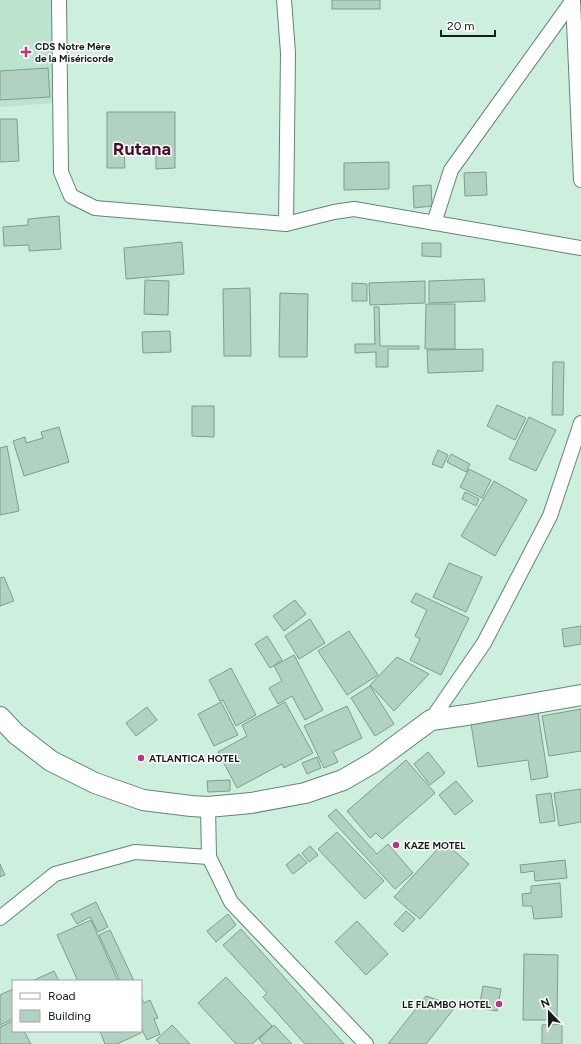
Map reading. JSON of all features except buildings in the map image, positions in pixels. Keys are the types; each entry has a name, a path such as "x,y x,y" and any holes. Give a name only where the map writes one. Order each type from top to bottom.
{"main road":[{"path":"0,717 16,734 51,761 95,783 143,800 208,807 251,803 305,793 343,780 374,762 431,720 581,695"}],"street":[{"path":"59,0 61,172 71,196 95,208 286,224 334,212 354,209 581,248"},
{"path":"284,0 288,53 286,224"},
{"path":"434,223 451,170 573,0"},
{"path":"573,0 581,180"},
{"path":"431,720 484,643 550,516 581,423"},
{"path":"208,807 209,857 231,902 366,1044"},
{"path":"3,913 55,874 135,852 209,857"}],"shaded area":[{"name":"CDS Notre Mère de la Miséricorde","path":"0,0 51,0 54,103 0,107"}],"place":[{"name":"CDS Notre Mère de la Miséricorde","path":"26,52"},
{"name":"ATLANTICA HOTEL","path":"141,758"},
{"name":"KAZE MOTEL","path":"396,845"},
{"name":"LE FLAMBO HOTEL","path":"499,1004"}],"district":[{"name":"Rutana","path":"142,149"}]}
